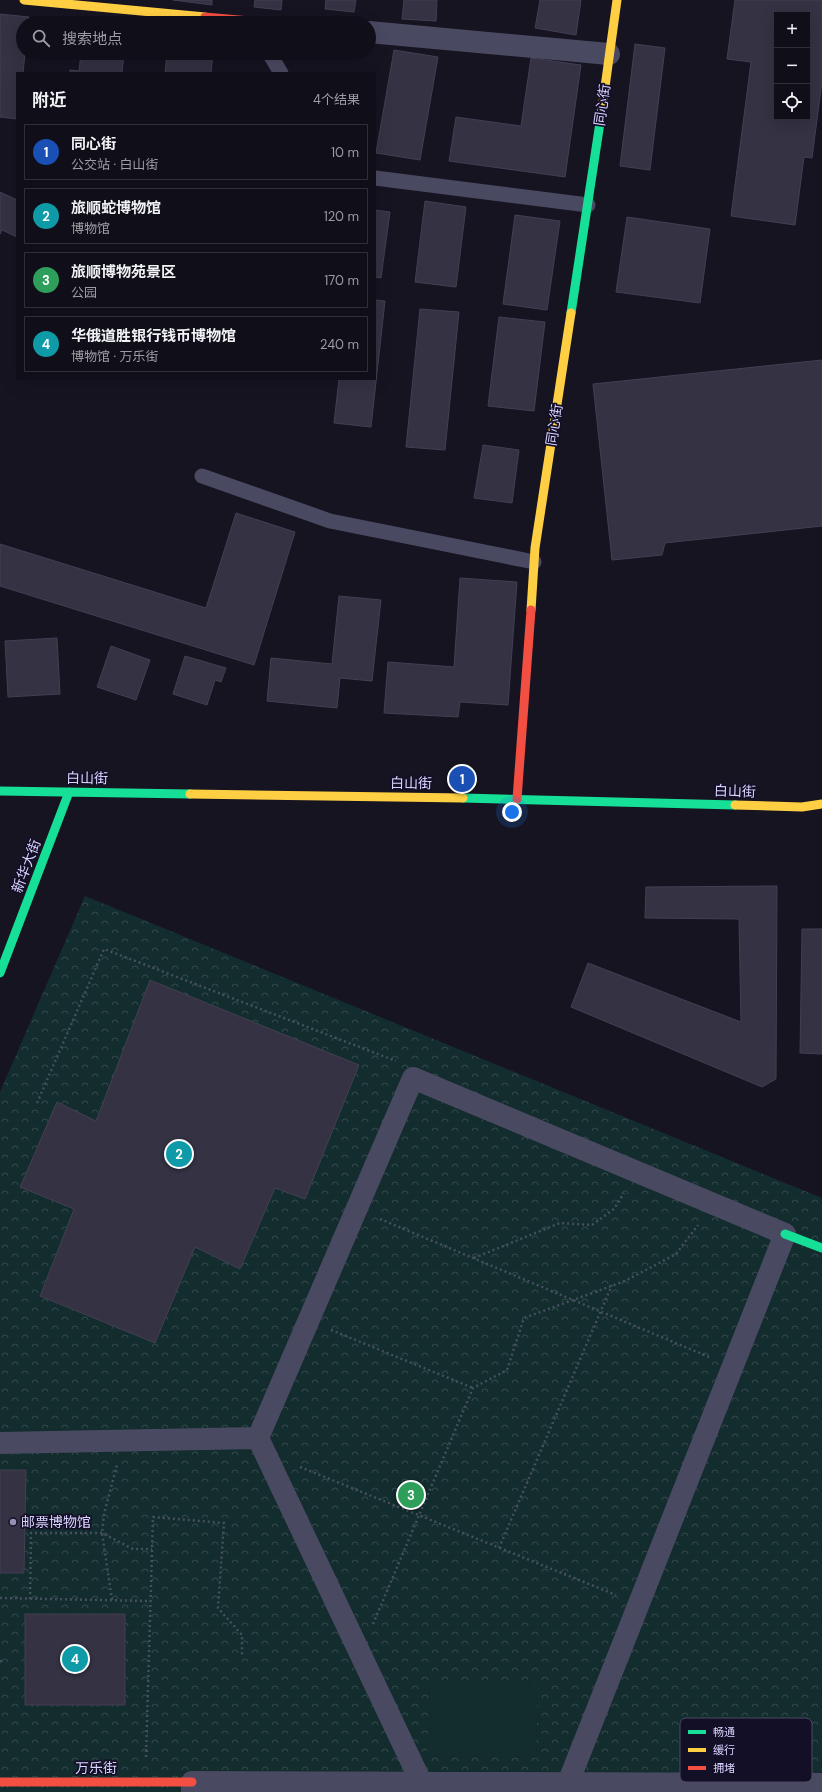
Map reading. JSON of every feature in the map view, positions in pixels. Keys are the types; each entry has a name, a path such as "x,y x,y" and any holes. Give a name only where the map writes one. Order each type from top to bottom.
{"street":[{"path":"24,0 188,16"},
{"name":"同心街","path":"517,798 534,562 588,205 617,0"},
{"path":"376,33 609,54"},
{"name":"白山街","path":"0,790 517,798 802,806 822,804"},
{"name":"新华大街","path":"0,973 69,792"},
{"path":"420,1787 360,1654 262,1446 309,1321 413,1078 785,1234 822,1248"},
{"path":"568,1788 785,1234"},
{"path":"0,1443 123,1441 262,1446"},
{"name":"万乐街","path":"0,1782 146,1782 192,1787"},
{"path":"192,1787 568,1788 822,1784"}],"lane":[{"path":"273,60 280,72"},
{"path":"376,178 588,205"},
{"path":"202,476 330,521 534,562"}],"path":[{"path":"37,1103 104,949 402,1064 413,1078"},
{"path":"473,1258 560,1223 592,1225 614,1209 637,1172"},
{"path":"360,1654 420,1516 473,1388 506,1370 524,1318 624,1281 676,1254 714,1204"},
{"path":"357,1210 734,1367"},
{"path":"499,1548 612,1285"},
{"path":"309,1321 473,1388"},
{"path":"112,1600 102,1534 104,1514 123,1441"},
{"path":"262,1446 420,1516 639,1605"},
{"path":"146,1782 153,1517 224,1524 218,1608 242,1635 242,1656"},
{"path":"30,1599 31,1533 102,1534 133,1549 152,1549"},
{"path":"0,1598 150,1601"},
{"path":"0,1661 4,1662"}],"green space":[{"path":"85,896 822,1198 822,1792 0,1792 0,1092"},
{"path":"430,1683 538,1686 536,1758 427,1756"}],"building":[{"path":"173,0 212,0 212,5"},
{"path":"255,0 282,0 281,10 254,7"},
{"path":"326,0 356,0 354,12 325,9"},
{"path":"404,0 437,0 436,21 402,19"},
{"path":"540,0 581,0 576,35 535,28"},
{"path":"735,0 822,0 822,81 812,158 804,157 795,225 731,216 751,62 727,59"},
{"path":"0,14 19,16 16,16 16,60 24,60 23,72 16,72 16,119 0,117"},
{"path":"635,44 665,48 650,170 620,166"},
{"path":"394,50 438,57 420,160 376,153"},
{"path":"531,58 581,65 565,177 449,161 456,117 521,126"},
{"path":"80,60 123,60 122,72 70,72 70,70 79,71"},
{"path":"166,60 212,60 211,72 165,72"},
{"path":"0,192 16,200 16,237 2,230 0,234"},
{"path":"425,201 466,207 456,287 415,282"},
{"path":"376,210 390,212 381,278 376,277"},
{"path":"515,215 560,221 547,310 503,304"},
{"path":"627,217 710,229 700,303 616,292"},
{"path":"376,300 385,301 371,427 334,423 339,380 376,380"},
{"path":"420,309 459,312 445,450 406,447"},
{"path":"499,317 545,322 534,411 488,406"},
{"path":"822,360 822,526 665,543 662,555 612,560 593,384"},
{"path":"483,445 519,450 512,503 474,498"},
{"path":"236,513 295,532 254,665 0,586 0,544 206,608"},
{"path":"460,578 517,582 508,705 460,702 458,717 384,713 388,662 454,667"},
{"path":"339,596 381,600 372,681 340,678 337,708 267,701 271,658 332,664"},
{"path":"57,638 60,694 8,697 5,641"},
{"path":"111,646 150,660 136,700 97,687"},
{"path":"185,656 226,668 221,682 215,680 207,705 173,694"},
{"path":"777,886 776,1079 762,1087 571,1007 588,963 741,1022 739,919 645,918 646,887"},
{"path":"802,929 822,929 822,1054 800,1053"},
{"path":"150,980 359,1065 305,1199 275,1188 240,1269 195,1247 155,1343 40,1296 74,1209 20,1187 57,1102 96,1121"},
{"name":"邮票博物馆","path":"0,1470 26,1470 24,1573 0,1573"},
{"path":"25,1614 125,1614 125,1705 25,1705"}],"traffic: fast":[{"path":"571,313 601,116"},
{"path":"0,791 190,794"},
{"path":"0,973 69,792"},
{"path":"463,798 735,805"},
{"path":"785,1234 822,1248"}],"traffic: slow":[{"path":"24,0 194,16"},
{"path":"601,116 617,0"},
{"path":"531,610 535,548 571,313"},
{"path":"190,794 463,798"},
{"path":"735,805 802,807 822,804"}],"traffic: jam":[{"path":"517,799 531,610"},
{"path":"0,1782 192,1782"}],"place":[{"name":"同心街","path":"462,779"},
{"name":"旅顺蛇博物馆","path":"179,1154"},
{"name":"旅顺博物苑景区","path":"411,1495"},
{"name":"邮票博物馆","path":"13,1522"},
{"name":"华俄道胜银行钱币博物馆","path":"75,1659"}]}
